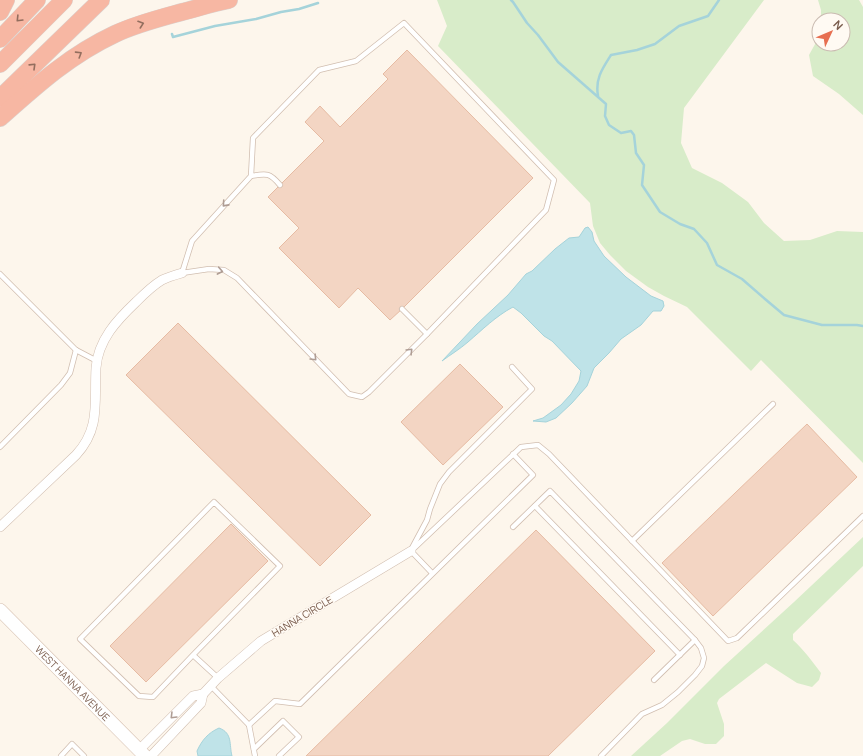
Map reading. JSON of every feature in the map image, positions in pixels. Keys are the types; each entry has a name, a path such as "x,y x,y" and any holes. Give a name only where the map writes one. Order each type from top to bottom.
{"highway":[{"path":"0,12 6,0"},
{"path":"0,39 37,0"},
{"path":"0,64 64,0"},
{"path":"0,98 101,0"},
{"path":"0,118 43,79 74,57 108,37 151,21 229,0"}],"street":[{"path":"0,526 76,455 88,438 95,415 97,361 109,331 123,315 155,285 164,279 182,273"},
{"name":"HANNA CIRCLE","path":"151,756 201,704 203,694 218,678 261,641 410,551"},
{"name":"WEST HANNA AVENUE","path":"0,610 143,754"},
{"name":"HANNA CIRCLE","path":"143,754 193,696 203,694"}],"lane":[{"path":"251,176 253,138 319,70 356,61 404,23 554,180 546,210 427,334 369,392 362,397 349,394 236,278 224,270 209,269 182,273 192,241 251,176 264,173 273,177 280,185"},
{"path":"0,274 76,350 97,361"},
{"path":"402,310 427,334"},
{"path":"0,447 61,385 70,373 76,350"},
{"path":"410,551 427,520 440,484 449,472 532,389 512,367"},
{"path":"632,541 773,404"},
{"path":"410,551 521,447 538,445 549,454 728,641 737,638 863,516"},
{"path":"249,725 275,701 300,704 532,475 513,454"},
{"path":"513,527 550,490 696,640 701,648 704,658 702,666 695,675 662,705 642,714 601,756"},
{"path":"214,502 280,566 194,655 152,697 139,696 80,639 214,502"},
{"path":"535,506 680,655"},
{"path":"410,551 432,573"},
{"path":"654,680 696,640"},
{"path":"194,655 218,678"},
{"path":"211,686 249,725 255,756"},
{"path":"254,749 283,721 299,737 279,756"},
{"path":"61,756 72,744 84,756"}],"green space":[{"path":"437,0 764,0 684,108 681,143 692,168 722,183 748,202 764,223 784,241 810,240 837,231 863,232 863,463 761,360 751,371 687,307 648,287 626,271 610,255 600,243 593,226 590,203 438,46 447,26"},
{"path":"818,0 859,0 863,7 863,115 839,94 813,76 809,55 811,51 851,52 851,12 821,12"},
{"path":"863,537 863,566 793,634 793,640 821,673 819,680 812,687 797,683 766,663 719,699 717,703 724,724 724,736 716,744 705,744 690,739 682,741 660,756 631,756 667,723 724,666"}],"water":[{"path":"588,227 592,232 594,241 604,256 626,277 651,296 663,301 664,306 661,311 653,311 641,325 621,339 594,368 587,386 556,418 546,422 533,421 543,418 561,405 571,394 579,381 581,371 552,341 544,336 513,307 495,319 465,345 442,361 477,324 508,295 526,274 532,271 569,238 579,237 585,228"},
{"path":"219,728 227,733 230,740 232,756 198,756 197,751 203,740"}],"building":[{"path":"407,50 533,178 390,320 358,288 339,308 279,248 299,228 268,197 324,141 305,122 320,106 340,127 388,79 383,74"},
{"path":"178,323 371,515 320,566 126,375"},
{"path":"460,364 503,407 443,465 401,422"},
{"path":"807,424 857,477 713,616 662,563"},
{"path":"231,524 268,561 146,682 110,646"},
{"path":"536,530 655,651 548,756 306,756"}],"waterway":[{"path":"511,0 558,62 606,104 605,116 609,125 621,133 631,131 634,135 636,153 644,165 642,185 660,212 680,224 694,229 707,243 717,265 742,279 784,315 822,325 863,326"},
{"path":"598,96 598,79 611,55 637,50 655,44 679,26 708,16 719,0"},
{"path":"172,34 173,37 215,26 256,19 299,9 318,3"}]}
